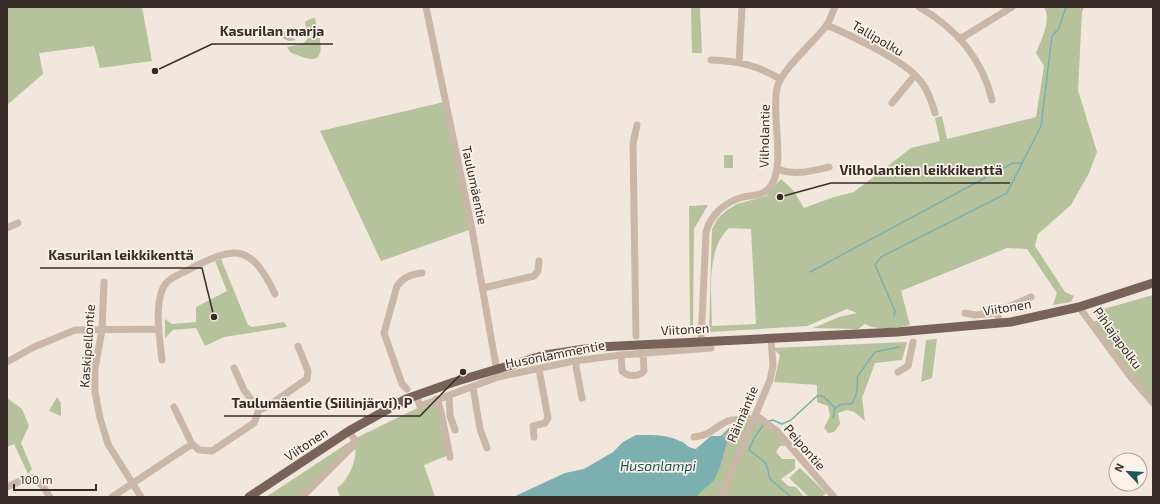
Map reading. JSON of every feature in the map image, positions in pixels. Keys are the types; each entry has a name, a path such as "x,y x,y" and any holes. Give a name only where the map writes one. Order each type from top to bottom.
{"main road":[{"name":"Viitonen","path":"249,497 349,431 377,414 416,395 498,373 545,355 598,347 897,332 1000,323 1079,307 1153,283"}],"street":[{"name":"Taulumäentie","path":"426,7 472,228 498,373"},
{"path":"739,62 742,7"},
{"path":"711,60 739,62 757,66 780,79 827,25 835,7"},
{"path":"919,7 941,22 970,49 981,67 989,86 992,100"},
{"path":"960,39 1012,7"},
{"name":"Tallipolku","path":"827,25 888,57 915,75 928,92 935,113"},
{"path":"892,103 915,75"},
{"name":"Vilholantie","path":"701,341 706,232 709,220 729,202 765,192 770,187 778,169 776,115 777,88 780,79"},
{"path":"636,336 633,144 637,125"},
{"path":"778,169 785,172 797,173 828,167"},
{"path":"7,228 18,223"},
{"path":"162,360 159,329 160,300 164,286 170,279 218,255 236,253 247,256 255,261 265,273 275,294"},
{"path":"483,288 534,276 538,271 539,261"},
{"path":"407,389 402,384 384,330 397,286 411,274 422,273"},
{"name":"Kaskipellontie","path":"104,282 102,330 95,368 95,392 100,418 108,444 141,497"},
{"path":"1000,323 997,313 1000,308 1006,308 1031,297"},
{"name":"Pihlajapolku","path":"1079,307 1129,375 1153,402"},
{"path":"965,313 976,315 997,313"},
{"path":"7,362 34,347 75,330 159,329"},
{"name":"Räimäntie","path":"721,497 770,380 773,366 771,338"},
{"path":"898,372 908,366 913,342"},
{"path":"174,407 192,444 199,450 212,451 254,423 259,410 268,406 301,384 308,376 308,371 298,346"},
{"name":"Husonlammentie","path":"416,395 420,406 473,387 498,373 539,369 577,360 711,348"},
{"path":"621,355 622,371 630,375 638,375 644,371 643,353"},
{"path":"577,360 576,367 582,398"},
{"path":"234,368 244,390 259,410"},
{"path":"534,437 533,426 545,423 548,418 539,369"},
{"path":"473,387 480,429 486,448"},
{"path":"449,395 450,416 455,430"},
{"path":"436,400 442,412 450,457"},
{"path":"694,436 714,432 727,422 739,419 755,418"},
{"name":"Peipontie","path":"755,418 777,431 834,497"},
{"path":"302,497 354,444 354,439 349,431"},
{"path":"112,497 192,444"},
{"path":"7,487 25,479 34,478 42,484 50,497"}],"green space":[{"path":"7,7 142,7 152,61 100,68 94,46 39,53 43,74 7,105"},
{"path":"691,7 700,7 702,53 692,53"},
{"path":"1044,7 1084,7 1082,12 1078,90 1097,152 1089,173 1071,205 1038,234 1035,246 1065,292 1074,296 1071,302 1053,305 1057,293 1027,249 1007,248 901,291 910,325 875,328 865,324 858,329 813,328 839,317 857,313 847,309 807,326 709,332 712,229 718,218 737,204 766,196 781,179 793,190 804,208 834,197 854,192 911,148 940,141 935,118 942,116 947,139 1036,117 1044,66 1036,53 1045,30 1047,18","holes":["729,228 751,229 756,324 712,326 711,288 713,261 716,248 721,237"]},
{"path":"315,18 321,46 318,57 312,59 290,52 287,47 303,44 308,38 305,22"},
{"path":"273,27 284,31 296,40 289,41 278,36 266,35 267,29"},
{"path":"444,102 472,229 381,261 320,131"},
{"path":"724,155 733,155 733,168 724,168"},
{"path":"708,205 694,229 693,329 690,328 689,206"},
{"path":"221,259 248,325 252,327 284,322 287,327 224,337 205,346 196,328 173,330 165,338 165,319 172,324 196,322 196,307 227,291 215,261"},
{"path":"1153,295 1153,403 1091,322 1101,320 1093,312"},
{"path":"937,339 932,378 921,382 926,340"},
{"path":"907,342 902,360 875,363 862,398 865,421 854,412 847,410 838,413 840,424 834,432 828,433 824,428 830,416 828,406 817,402 817,385 774,382 780,355 773,348"},
{"path":"57,397 61,403 61,416 49,411"},
{"path":"7,398 22,409 29,426 21,443 32,469 28,474 14,444 7,447"},
{"path":"436,399 442,402 451,454 424,465 435,497 340,497 337,488 345,480 354,463 356,451 355,445 302,497 266,497 354,439"},
{"path":"749,413 753,421 756,415 789,445 780,446 776,452 782,459 795,459 795,469 781,479 788,486 796,487 804,497 693,497 687,448 696,449 711,436 720,436 728,429 739,427"},
{"path":"800,468 826,493 822,497 809,497 789,478"}],"water":[{"name":"Husonlampi","path":"636,435 658,435 669,437 696,449 711,436 723,436 727,441 722,462 715,478 697,497 513,497 565,473 584,469 613,452 623,442"}],"waterway":[{"path":"894,316 895,311 875,265 881,257 1007,193 1041,126 1052,36 1059,28 1066,7"},
{"path":"810,272 1013,163 1021,163"},
{"path":"769,421 773,420 782,424 791,420 817,396 823,396 835,408 842,404 851,404 856,395 857,377 875,352 899,347"},
{"path":"833,418 835,408"},
{"path":"764,424 754,438 749,450 766,463 770,479 791,497"},
{"path":"723,436 729,429 740,432"}],"place":[{"name":"Kasurilan marja","path":"155,71"},
{"name":"Vilholantien leikkikenttä","path":"780,197"},
{"name":"Kasurilan leikkikenttä","path":"214,317"},
{"name":"Taulumäentie (Siilinjärvi), P","path":"463,372"}]}
